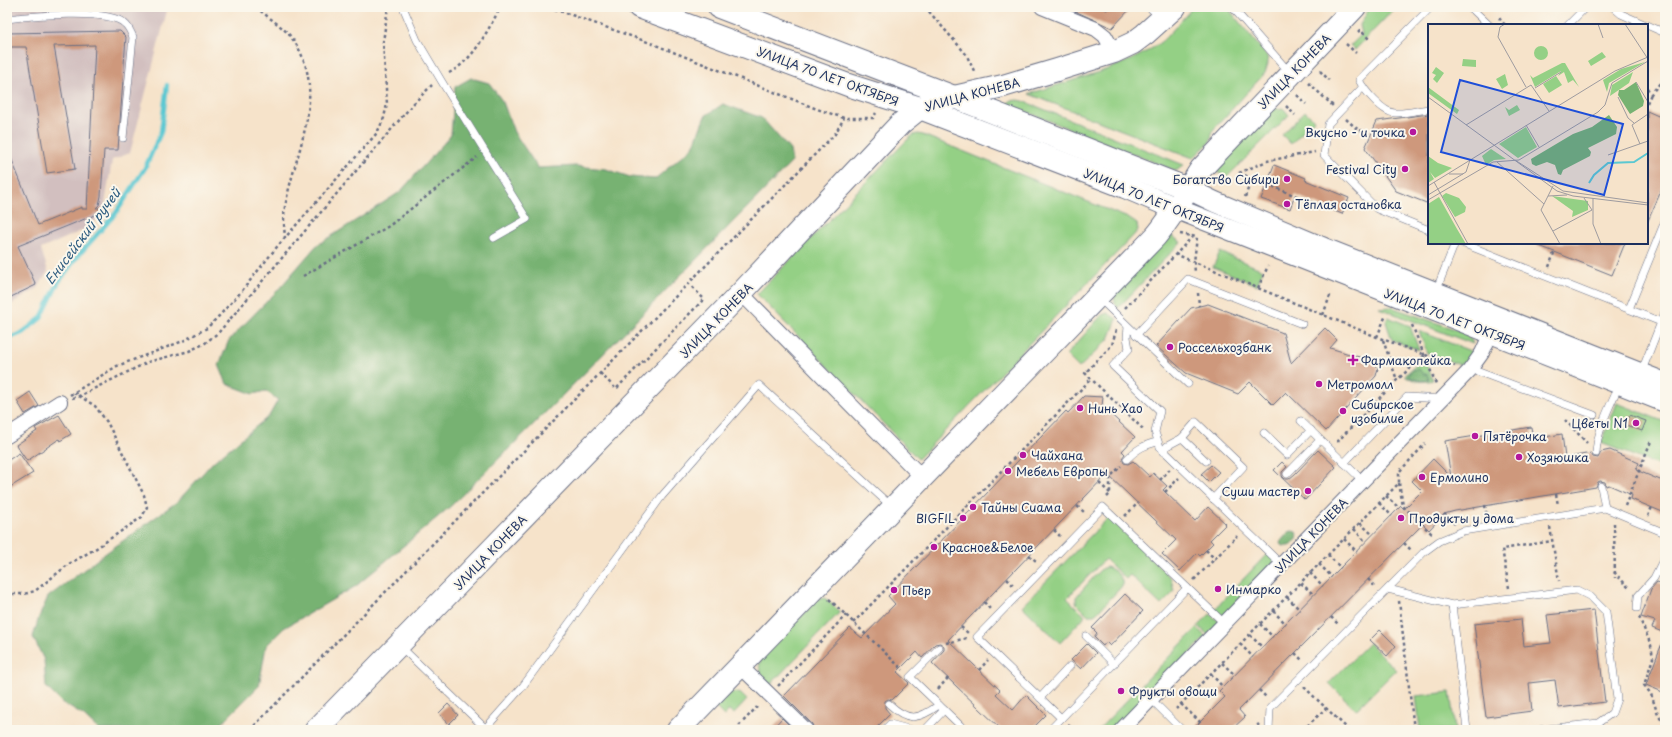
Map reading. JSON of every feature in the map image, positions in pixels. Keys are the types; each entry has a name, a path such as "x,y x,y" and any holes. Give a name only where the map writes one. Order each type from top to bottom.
{"main road":[{"name":"УЛИЦА 70 ЛЕТ ОКТЯБРЯ","path":"639,7 848,85 920,108 1118,184 1176,209 1495,325 1634,382 1665,402"},
{"name":"УЛИЦА 70 ЛЕТ ОКТЯБРЯ","path":"719,7 1188,189 1324,248 1436,291 1495,325"},
{"name":"УЛИЦА КОНЕВА","path":"678,730 1155,237 1176,209 1201,169 1355,7"},
{"name":"УЛИЦА КОНЕВА","path":"316,730 741,294 900,124 920,108 954,97 1044,74 1114,52 1133,43 1162,11"},
{"name":"УЛИЦА 70 ЛЕТ ОКТЯБРЯ","path":"1634,382 1665,383"}],"street":[{"path":"1042,7 1096,29 1105,36 1114,52"},
{"path":"741,294 922,477"},
{"name":"УЛИЦА КОНЕВА","path":"1121,730 1470,370 1482,353 1495,325"},
{"path":"7,436 60,402"},
{"path":"739,666 806,730"}],"lane":[{"path":"95,7 96,15"},
{"path":"403,7 417,40 439,78 486,150 527,219 494,238"},
{"path":"1232,7 1290,74"},
{"path":"1428,109 1394,113 1386,110 1363,87 1359,80 1431,7"},
{"path":"1470,7 1488,24"},
{"path":"1569,24 1586,7"},
{"path":"1613,7 1621,14 1644,24"},
{"path":"7,19 38,15 96,15 112,17 125,23 133,37 123,138"},
{"path":"1648,26 1663,32 1665,35"},
{"path":"1363,87 1328,124 1324,155 1377,209 1428,230"},
{"path":"1629,309 1665,221"},
{"path":"1436,291 1455,244"},
{"path":"1465,244 1629,309 1664,317 1634,382 1600,431 1596,445 1596,453"},
{"path":"1136,335 1188,279 1302,324"},
{"path":"1097,297 1188,384"},
{"path":"1128,327 1126,338 1129,349 1113,366 1160,411 1155,432 1157,442 1164,452 1282,565"},
{"path":"1470,370 1594,415"},
{"path":"399,644 484,729 524,686 662,496 759,385 892,508"},
{"path":"1344,463 1407,397 1442,399"},
{"path":"1301,421 1363,481"},
{"path":"1164,452 1167,446 1182,438 1196,422 1243,467 1212,499"},
{"path":"1264,433 1287,455 1310,430"},
{"path":"1182,438 1206,461"},
{"path":"1287,474 1320,440"},
{"path":"1128,459 1145,444 1157,442"},
{"path":"1601,486 1605,508"},
{"path":"1061,718 977,637 1103,507 1225,624"},
{"path":"1269,730 1270,708 1424,552 1439,541 1462,531 1605,508 1665,533"},
{"path":"1637,608 1638,596 1654,578 1665,556"},
{"path":"1050,730 1187,588"},
{"path":"1388,589 1452,605 1577,590 1591,597 1606,612 1617,699 1612,713 1598,723 1539,730"},
{"path":"1452,605 1467,730"},
{"path":"1086,636 1114,664"},
{"path":"939,648 910,677 965,730"},
{"path":"1040,698 1070,666"},
{"path":"1151,699 1182,730"},
{"path":"889,704 899,714 908,718 917,717 942,708"},
{"path":"925,730 942,708"},
{"path":"884,730 890,724 912,730"}],"path":[{"path":"256,7 294,40 304,58 309,80 310,100 306,128 286,203 284,224 285,238"},
{"path":"60,402 117,366 183,341 207,328 220,316 241,292 285,238 377,133 384,118 388,94 383,42 388,7"},
{"path":"60,402 79,396 148,362 189,351 204,344 219,332 413,104 439,78 460,67 468,60 477,49 501,7"},
{"path":"550,7 653,44 817,109 844,118 873,118 876,113"},
{"path":"925,7 966,54 975,73"},
{"path":"1360,30 1369,39"},
{"path":"1346,44 1356,53"},
{"path":"1320,71 1329,80"},
{"path":"1648,101 1651,94 1665,77"},
{"path":"1648,90 1651,94"},
{"path":"1297,95 1306,104"},
{"path":"250,730 835,134 844,118"},
{"path":"1356,128 1371,135"},
{"path":"303,276 389,226 486,150"},
{"path":"1300,199 1301,198 1239,173 1268,161 1304,154"},
{"path":"1245,197 1252,178"},
{"path":"1173,233 1197,237 1194,262"},
{"path":"1123,310 1193,236"},
{"path":"1545,276 1554,252"},
{"path":"1175,254 1377,337 1470,370"},
{"path":"1258,288 1268,266"},
{"path":"600,373 616,389 627,378 704,299 688,283"},
{"path":"1322,315 1331,293"},
{"path":"1377,337 1386,315"},
{"path":"1412,325 1442,399"},
{"path":"1117,327 1112,345 1085,373 1157,442"},
{"path":"1383,339 1396,380"},
{"path":"1330,449 1396,380 1425,355"},
{"path":"853,623 1091,379"},
{"path":"7,594 24,594 35,591 69,564 95,549 142,516 147,507 144,495 106,422 95,406 74,392"},
{"path":"1565,420 1587,444"},
{"path":"1621,515 1651,441"},
{"path":"1425,444 1399,472 1399,483 1403,506 1439,541"},
{"path":"1099,483 1110,494 1110,477 1128,459"},
{"path":"1160,480 1165,474"},
{"path":"1165,492 1179,477"},
{"path":"1169,717 1399,483"},
{"path":"1556,494 1558,505"},
{"path":"1386,496 1399,508"},
{"path":"1130,511 1138,503"},
{"path":"1379,503 1392,516"},
{"path":"1077,506 1083,511"},
{"path":"1485,506 1487,516"},
{"path":"1614,512 1614,578"},
{"path":"1444,514 1453,522"},
{"path":"1548,517 1560,592"},
{"path":"1360,523 1373,535"},
{"path":"1187,588 1244,529"},
{"path":"1354,529 1366,542"},
{"path":"1054,530 1059,535"},
{"path":"1344,539 1357,552"},
{"path":"1510,598 1502,549 1552,541"},
{"path":"1404,543 1414,552"},
{"path":"1206,550 1215,558"},
{"path":"1029,555 1035,560"},
{"path":"1328,555 1341,568"},
{"path":"1319,564 1332,577"},
{"path":"1614,572 1638,596"},
{"path":"1310,573 1323,586"},
{"path":"1007,579 1012,584"},
{"path":"1368,580 1377,589"},
{"path":"1301,583 1314,596"},
{"path":"816,586 910,677"},
{"path":"1398,591 1414,730"},
{"path":"1287,597 1300,610"},
{"path":"984,602 990,608"},
{"path":"1637,608 1651,645 1653,658 1644,685 1651,694 1658,715 1665,724"},
{"path":"1273,611 1286,624"},
{"path":"775,689 846,616"},
{"path":"1330,617 1340,626"},
{"path":"1260,624 1273,636"},
{"path":"961,627 966,632"},
{"path":"1250,634 1262,647"},
{"path":"939,648 949,641 977,637"},
{"path":"1240,644 1253,657"},
{"path":"1295,653 1304,663"},
{"path":"1222,662 1235,675"},
{"path":"979,670 985,663"},
{"path":"1210,674 1223,687"},
{"path":"940,687 948,678"},
{"path":"1297,681 1349,730"},
{"path":"1259,690 1268,699"},
{"path":"1181,704 1200,722"},
{"path":"735,730 757,707"},
{"path":"1303,730 1326,708"}],"shaded area":[{"path":"7,7 168,7 130,153 112,160 104,210 90,227 41,249 48,271 38,288 7,307"}],"green space":[{"path":"1193,7 1227,7 1267,56 1268,63 1265,73 1213,130 1210,142 1193,158 1029,94 1116,66 1149,50 1162,41"},
{"path":"1370,7 1396,7 1355,50 1350,46 1362,34 1360,25"},
{"path":"471,78 489,83 503,102 514,132 538,168 576,166 606,169 630,177 655,179 693,147 705,116 723,104 762,118 790,150 792,162 557,401 452,505 356,586 284,628 266,646 259,686 215,730 99,730 84,716 61,702 46,687 44,660 33,637 39,617 48,597 178,501 213,462 269,416 278,400 266,391 253,394 227,384 219,365 229,340 278,290 316,246 400,192 451,135 455,87"},
{"path":"1018,100 1184,165 1176,171 1007,104 1010,101"},
{"path":"1283,108 1289,115 1227,177 1213,170 1270,110"},
{"path":"1305,111 1314,120 1291,144 1282,135"},
{"path":"918,134 1128,218 1137,224 1138,230 918,459 757,294 905,142 913,135"},
{"path":"1170,235 1181,242 1118,308 1115,304 1114,293"},
{"path":"1220,252 1263,270 1257,285 1213,267"},
{"path":"1391,307 1463,332 1471,339 1473,344 1379,308"},
{"path":"1108,313 1117,319 1109,339 1079,368 1066,355 1102,315"},
{"path":"1388,317 1410,326 1419,350 1392,340 1386,322"},
{"path":"1419,331 1473,352 1472,358 1466,367 1427,353"},
{"path":"1424,358 1433,380 1418,381 1405,375"},
{"path":"1419,369 1423,374 1427,374 1429,379 1422,381 1408,377 1409,373 1413,370"},
{"path":"1617,403 1665,422 1665,468 1601,443"},
{"path":"1109,517 1171,578 1174,592 1161,605 1130,575 1126,579 1105,559 1067,598 1085,616 1060,643 1022,606"},
{"path":"1289,532 1296,532 1298,538 1291,545 1281,545 1280,542"},
{"path":"1267,554 1274,560 1274,563 1223,616 1215,609"},
{"path":"1106,567 1118,574 1122,580 1122,586 1097,613 1094,615 1088,615 1076,603 1076,597 1100,570"},
{"path":"825,598 839,611 839,613 770,685 760,672 759,665 762,657 818,599"},
{"path":"1210,614 1220,622 1208,635 1198,626"},
{"path":"1197,628 1206,637 1114,730 1098,730"},
{"path":"1369,643 1396,670 1356,710 1329,683"},
{"path":"736,692 741,694 747,700 734,714 729,710 724,716 715,707 730,693"},
{"path":"1450,692 1455,730 1420,730 1416,696"}],"building":[{"path":"1066,7 1100,7 1107,10 1110,7 1132,7 1112,28"},
{"path":"120,31 126,37 118,150 104,150 101,196 99,205 96,208 106,208 107,210 18,246 36,285 11,297 7,289 7,148 38,225 82,207 82,209 87,209 95,45 54,46 75,169 47,173 26,47 7,47 7,33"},
{"path":"1648,111 1665,119 1665,182 1648,221"},
{"name":"Festival City","path":"1428,114 1428,204 1396,191 1365,148 1377,121"},
{"path":"1274,165 1306,178 1305,180 1349,198 1342,214 1295,195 1290,209 1261,199"},
{"path":"1534,244 1625,244 1612,275"},
{"path":"1208,304 1283,333 1291,363 1325,328 1337,340 1330,348 1372,361 1378,368 1376,376 1326,431 1286,392 1273,405 1250,382 1238,394 1186,373 1156,346 1191,308"},
{"path":"30,392 39,406 25,414 17,401"},
{"path":"1084,396 1103,397 1102,406 1135,437 1122,451 1125,454 1122,458 1124,463 1128,464 1133,461 1150,477 1153,473 1167,486 1163,490 1195,521 1208,507 1226,524 1210,540 1213,543 1200,556 1197,553 1180,571 1162,554 1176,540 1107,474 948,640 1000,690 996,694 1013,710 1026,695 1046,715 1031,730 1002,730 932,663 944,650 944,646 940,643 935,644 922,658 917,652 897,672 909,683 892,700 888,699 885,701 885,708 890,714 874,730 814,730 812,724 784,696 850,628 862,638 895,604 888,596 1066,411 1068,413"},
{"path":"59,415 71,434 60,441 59,439 27,461 16,445 37,431 35,428"},
{"name":"Цветы N1","path":"1630,415 1646,421 1642,431 1626,425"},
{"path":"1531,427 1533,439 1562,434 1565,458 1591,453 1593,457 1598,458 1601,452 1610,450 1639,463 1636,470 1665,482 1665,513 1631,499 1632,495 1609,485 1606,486 1605,482 1600,481 1596,487 1444,514 1429,530 1423,524 1295,653 1239,710 1245,717 1231,730 1192,730 1225,697 1219,691 1401,506 1404,509 1422,491 1412,481 1433,459 1451,477 1445,441"},
{"path":"1318,450 1336,467 1305,500 1274,470 1282,462 1287,467 1282,472 1282,476 1285,479 1289,479"},
{"path":"19,453 33,473 7,489 7,461"},
{"path":"1211,465 1219,472 1209,482 1201,474"},
{"path":"1657,582 1665,585 1665,633 1652,628 1655,621 1641,617 1651,589"},
{"path":"1125,594 1143,611 1110,646 1106,642 1103,646 1094,637 1097,633 1092,628"},
{"path":"1594,610 1605,702 1559,708 1555,680 1529,683 1532,711 1486,717 1474,624 1521,619 1524,646 1551,643 1547,615"},
{"path":"1380,630 1396,646 1387,656 1370,640"},
{"path":"1665,638 1665,693 1646,685"},
{"path":"1087,644 1096,653 1081,669 1071,660"},
{"path":"448,704 458,715 449,724 439,713"},
{"path":"782,718 794,730 771,730"}],"waterway":[{"name":"Енисейский ручей","path":"7,339 22,333 41,318 58,283 77,257 116,213 145,168 161,132 167,85"}],"place":[{"name":"Вкусно - и точка","path":"1413,132"},
{"name":"Festival City","path":"1405,169"},
{"name":"Богатство Сибири","path":"1287,179"},
{"name":"Тёплая остановка","path":"1287,204"},
{"name":"Россельхозбанк","path":"1170,347"},
{"name":"Фармакопейка","path":"1353,360"},
{"name":"Метромолл","path":"1319,384"},
{"name":"Нинь Хао","path":"1080,408"},
{"name":"Сибирское изобилие","path":"1343,411"},
{"name":"Цветы N1","path":"1636,423"},
{"name":"Пятёрочка","path":"1475,436"},
{"name":"Чайхана","path":"1023,455"},
{"name":"Хозяюшка","path":"1519,457"},
{"name":"Мебель Европы","path":"1008,471"},
{"name":"Ермолино","path":"1422,477"},
{"name":"Суши мастер","path":"1308,491"},
{"name":"Тайны Сиама","path":"973,507"},
{"name":"BIGFIL","path":"963,518"},
{"name":"Продукты у дома","path":"1401,518"},
{"name":"Красное&Белое","path":"934,547"},
{"name":"Инмарко","path":"1218,589"},
{"name":"Пьер","path":"894,590"},
{"name":"Фрукты овощи","path":"1121,691"}]}
